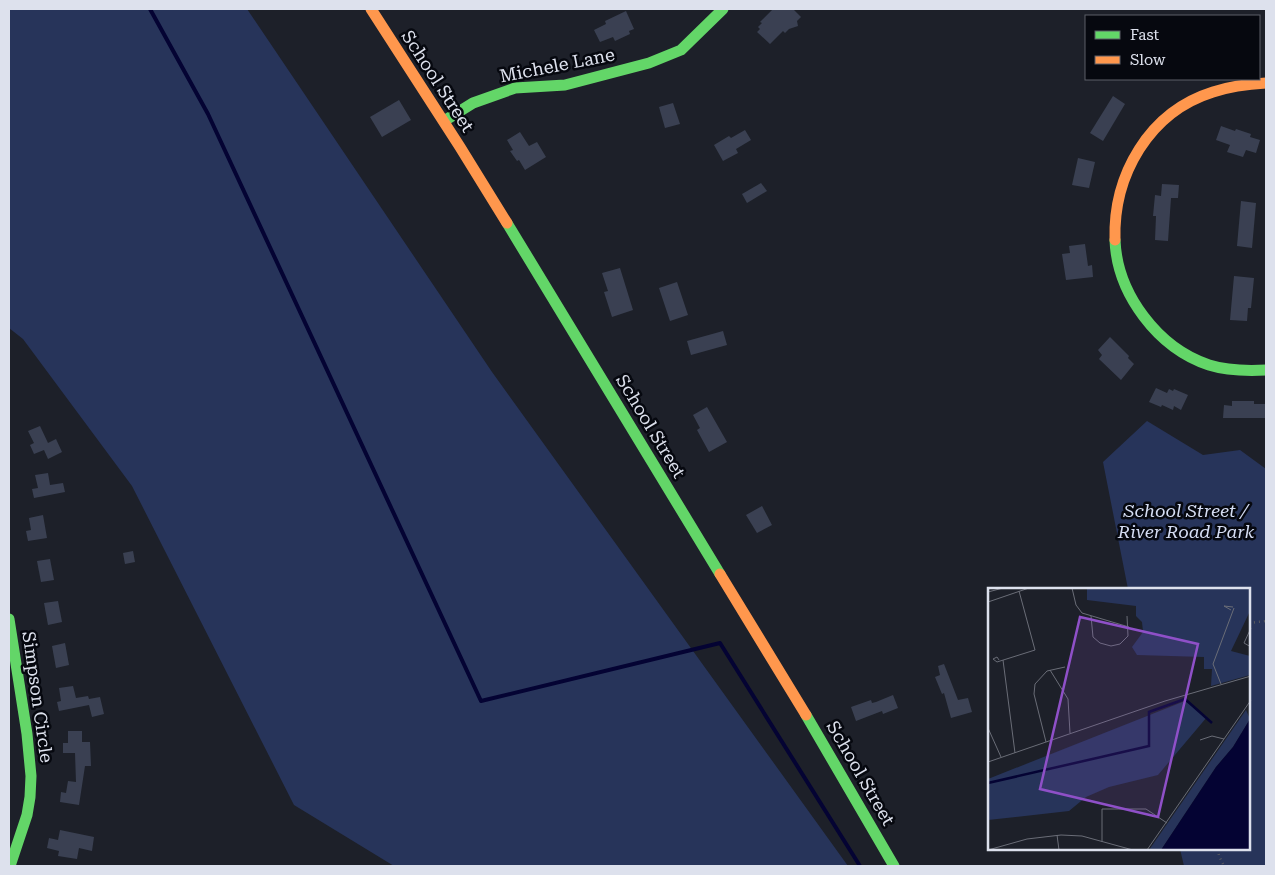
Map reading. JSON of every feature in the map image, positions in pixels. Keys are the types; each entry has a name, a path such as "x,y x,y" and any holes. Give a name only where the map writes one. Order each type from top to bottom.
{"street":[{"name":"School Street","path":"371,9 444,121 816,730 894,866"},
{"name":"Michele Lane","path":"444,121 473,104 515,88 565,85 649,63 681,50 724,9"},
{"path":"1266,83 1244,84 1210,92 1186,103 1159,124 1140,146 1125,172 1118,197 1114,231 1118,266 1129,292 1140,311 1167,341 1195,359 1220,368 1249,372 1266,370"},
{"name":"Simpson Circle","path":"9,619 30,751 31,777 30,796 24,825 10,866"}],"path":[{"path":"1250,623 1266,621"},
{"path":"1218,850 1218,856 1224,866"}],"green space":[{"path":"9,9 247,9 492,372 848,866 394,866 294,805 132,486 23,339 9,328"},
{"name":"School Street / River Road Park","path":"1147,421 1203,455 1240,450 1266,469 1266,866 1184,866 1180,850 1250,850 1250,588 1128,588 1103,462"}],"building":[{"path":"773,9 793,9 801,17 797,21 798,26 789,29 785,33 783,31 770,44 757,32 760,29 758,27 762,23 760,22"},
{"path":"626,11 634,29 629,31 630,34 615,41 613,37 600,42 594,30 606,24 605,21"},
{"path":"1113,96 1125,104 1103,141 1090,133"},
{"path":"399,100 411,120 382,137 370,117"},
{"path":"673,103 680,124 665,128 659,107"},
{"path":"1221,126 1251,134 1250,137 1260,140 1256,153 1246,150 1243,157 1227,152 1230,145 1216,140"},
{"path":"745,130 751,140 736,149 738,153 723,161 714,145 729,136 731,138"},
{"path":"520,132 529,146 537,142 546,157 525,170 510,151 513,150 507,140"},
{"path":"1078,158 1095,162 1089,188 1072,185"},
{"path":"761,183 767,191 747,203 742,194"},
{"path":"1162,184 1179,185 1178,198 1171,198 1168,241 1155,240 1156,216 1153,216 1155,195 1161,196"},
{"path":"1241,201 1256,203 1252,248 1237,246"},
{"path":"1085,244 1088,266 1092,265 1093,277 1066,280 1062,254 1070,253 1069,246"},
{"path":"620,268 633,310 612,317 604,292 608,291 602,273"},
{"path":"1234,276 1254,278 1251,308 1248,308 1247,321 1230,320"},
{"path":"677,282 688,315 670,321 659,288"},
{"path":"723,331 727,345 691,355 687,341"},
{"path":"1110,337 1129,356 1128,358 1134,364 1121,380 1099,359 1102,355 1098,350"},
{"path":"1156,388 1167,393 1169,389 1173,391 1174,389 1188,395 1181,410 1174,406 1173,410 1149,402"},
{"path":"1232,401 1254,401 1254,404 1266,404 1266,418 1223,418 1224,405 1232,406"},
{"path":"707,407 727,442 709,452 697,430 700,428 693,415"},
{"path":"40,426 48,443 56,439 62,452 48,459 44,450 34,454 30,445 34,443 28,431"},
{"path":"48,473 50,485 63,483 65,492 34,498 32,489 38,488 35,475"},
{"path":"762,506 772,525 757,533 746,515"},
{"path":"43,515 47,538 28,541 26,531 31,530 29,518"},
{"path":"133,551 135,562 125,564 123,553"},
{"path":"50,559 54,580 41,582 37,561"},
{"path":"58,601 62,622 48,625 44,603"},
{"path":"65,643 69,665 56,668 52,646"},
{"path":"944,664 958,700 968,698 972,712 951,718 944,693 942,694 935,677 940,675 938,666"},
{"path":"73,686 76,698 88,696 89,699 100,697 104,714 92,717 89,705 59,711 57,702 61,701 59,688"},
{"path":"893,695 898,708 883,714 882,711 856,721 851,707 871,700 872,703 876,702"},
{"path":"68,731 82,731 82,742 90,742 91,766 85,766 79,805 60,802 61,792 66,793 68,781 76,782 75,753 63,753 63,743 68,743"},
{"path":"60,830 94,837 92,851 79,848 77,859 58,856 59,851 47,848 49,838 58,840"}],"waterway":[{"path":"150,9 208,114 481,701 720,643 860,866"}],"traffic: fast":[{"path":"444,121 473,103 515,88 565,85 649,63 681,50 723,9"},
{"path":"507,223 720,574"},
{"path":"1115,240 1123,280 1132,299 1157,332 1173,346 1190,357 1216,367 1238,370 1266,370"},
{"path":"9,619 27,734 31,776 27,815 10,866"},
{"path":"806,715 894,866"}],"traffic: slow":[{"path":"371,9 507,223"},
{"path":"1115,240 1120,192 1128,170 1139,149 1153,130 1170,114 1190,101 1226,88 1266,83"},
{"path":"720,574 806,715"}]}
